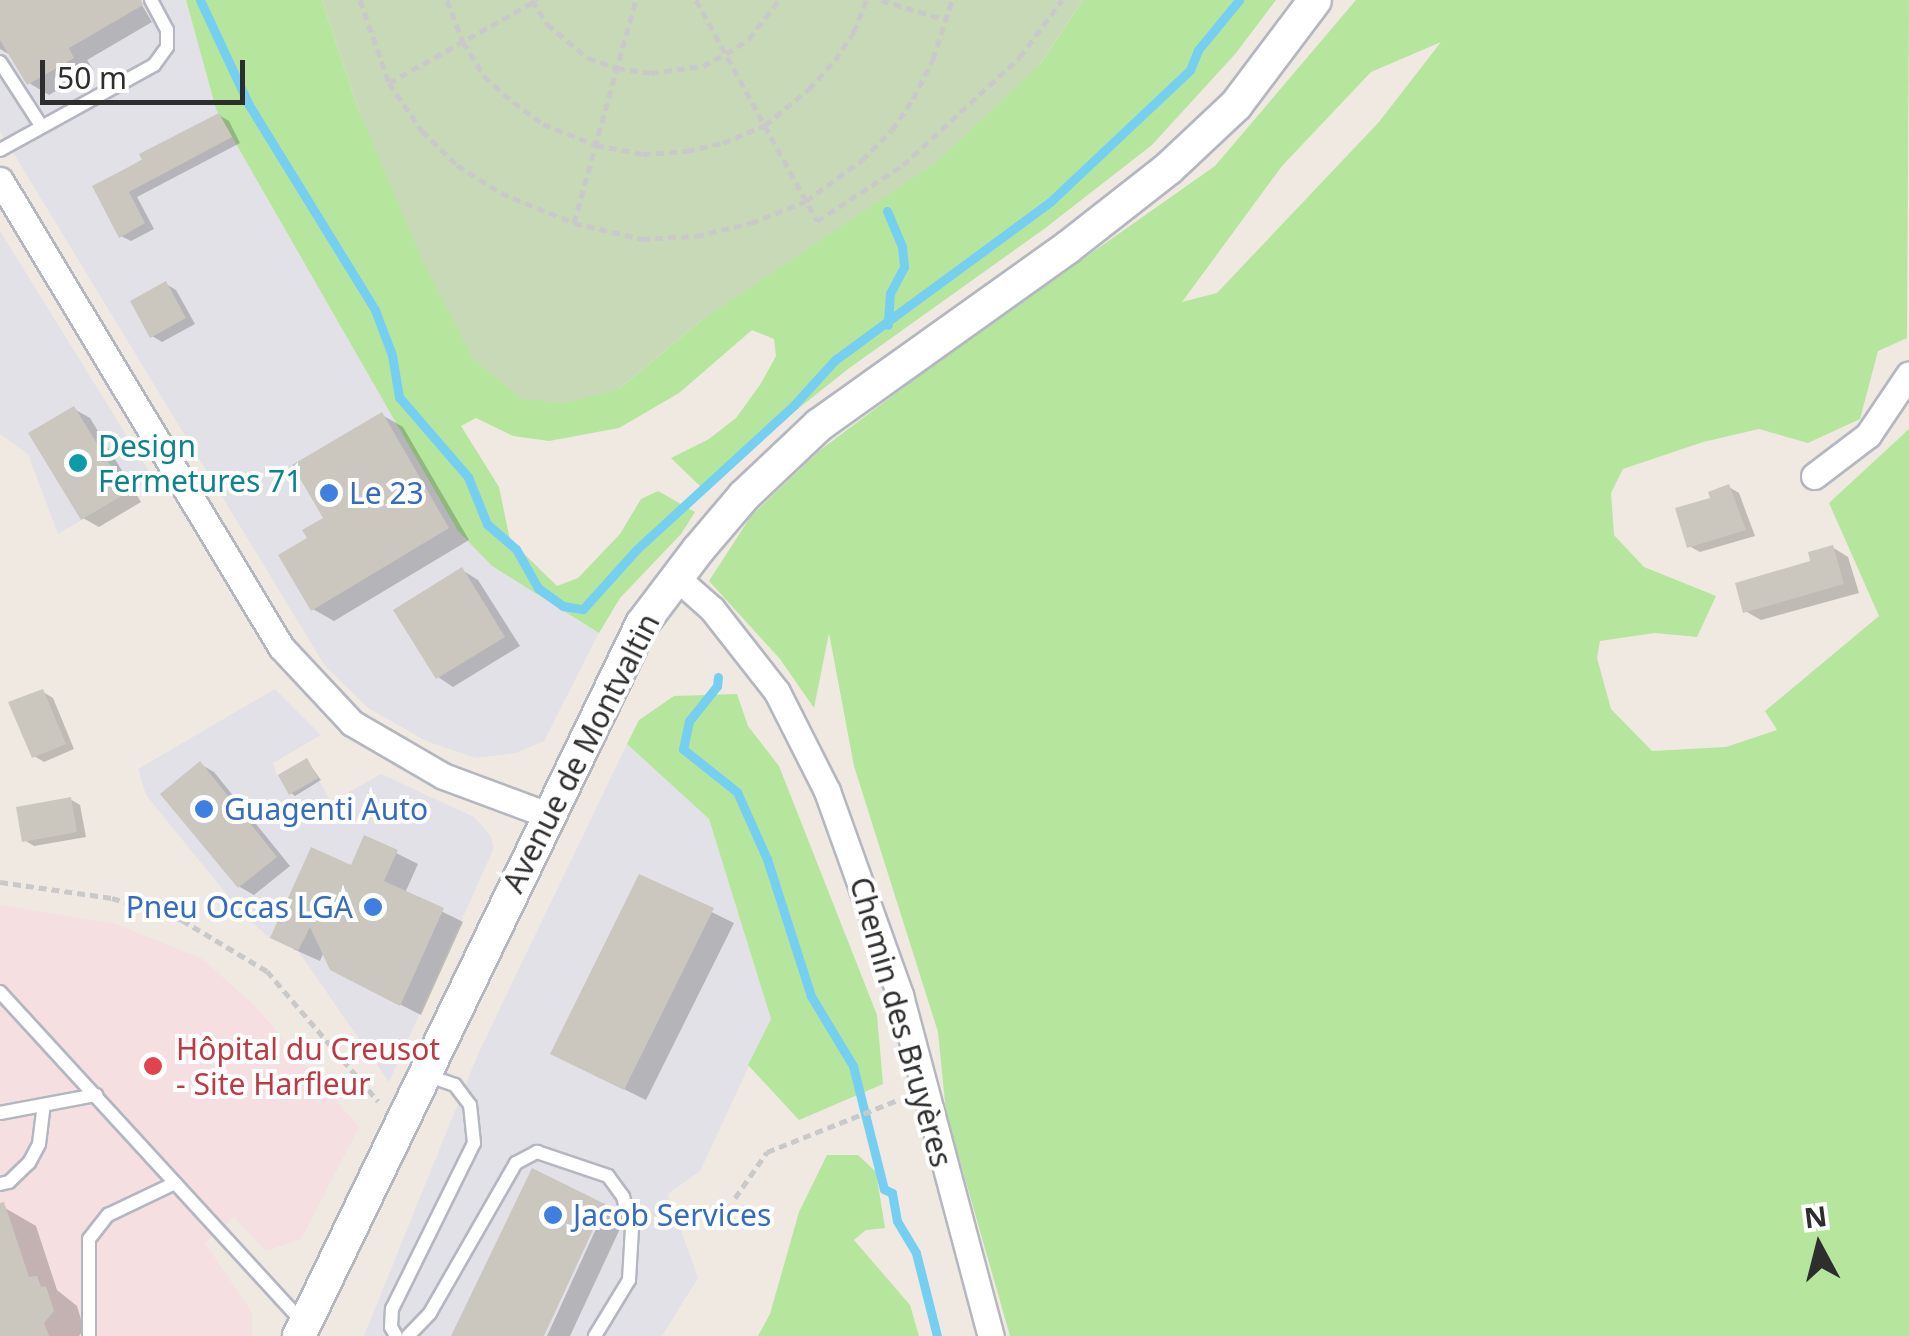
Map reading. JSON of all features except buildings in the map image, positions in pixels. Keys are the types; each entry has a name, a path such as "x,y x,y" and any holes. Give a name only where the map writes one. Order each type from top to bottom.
{"street":[{"name":"Avenue de Montvaltin","path":"302,1330 642,624 676,578 744,496 819,424 1068,248 1169,168 1236,104 1316,0"},
{"path":"0,180 281,647 352,723 442,776 548,815"},
{"path":"1814,476 1868,436 1909,374"},
{"name":"Chemin des Bruyères","path":"676,578 712,609 777,692 827,791 900,995 991,1336"}],"lane":[{"path":"0,150 154,65 167,47 167,30 151,0"},
{"path":"0,62 42,128"},
{"path":"0,992 175,1183 302,1330"},
{"path":"396,1336 390,1327 392,1309 474,1142 470,1105 455,1086 424,1074"},
{"path":"0,1113 96,1095"},
{"path":"0,1184 9,1182 29,1163 39,1144 44,1106"},
{"path":"408,1336 430,1313 516,1163 525,1154 537,1152 608,1176 622,1197 632,1228 629,1280 595,1336"},
{"path":"89,1336 88,1239 108,1215 175,1183"}],"path":[{"path":"360,0 389,83 422,131 457,164 500,194 574,223 642,238 696,236 751,223 806,201 862,160 892,130 933,59 952,0"},
{"path":"447,0 463,42 484,76 512,102 544,124 596,145 643,154 686,152 723,143 764,125 809,89 835,60 854,32 866,0"},
{"path":"574,223 636,0"},
{"path":"696,0 817,221 903,164 1020,57 1062,0"},
{"path":"389,83 534,1 566,44 617,68 673,72 703,66 749,39 779,0"},
{"path":"881,0 947,20"},
{"path":"0,882 112,898 182,920 268,971 399,1126"},
{"path":"735,1198 767,1152 892,1104"}],"shaded area":[{"path":"0,0 186,0 216,109 458,531 492,566 599,633 544,741 516,753 476,758 426,741 368,708 325,666 0,131"},
{"path":"0,231 153,478 58,534 28,454 0,434"},
{"path":"275,689 321,735 273,763 277,775 307,758 331,802 381,774 474,817 490,835 494,848 389,1082 298,951 270,938 245,917 146,795 138,769"},
{"path":"627,744 709,819 771,1019 700,1171 668,1194 698,1278 662,1336 364,1336 478,1054"},
{"name":"Hôpital du Creusot - Site Harfleur","path":"0,905 116,924 202,959 254,1005 359,1127 301,1239 266,1251 234,1217 205,1243 252,1313 252,1336 0,1336"}],"green space":[{"path":"186,0 322,0 359,111 619,389 702,320 1041,63 1083,0 1276,0 1236,53 1152,145 1044,229 848,369 759,440 705,491 671,458 709,439 736,418 760,385 776,356 774,339 752,330 679,393 619,428 549,441 513,436 476,418 461,426 499,487 510,540 557,586 578,578 620,534 641,499 658,491 695,512 681,534 620,598 599,633 492,566 458,531 216,109"},
{"path":"322,0 1083,0 1041,63 937,162 702,320 619,389 566,403 521,399 473,359 423,262 359,111"},
{"path":"1356,0 1909,0 1907,338 1878,351 1860,419 1808,443 1759,429 1703,442 1623,469 1611,493 1614,535 1644,567 1716,596 1697,637 1655,633 1600,641 1597,658 1611,709 1652,751 1726,747 1777,730 1765,711 1879,616 1829,503 1909,429 1909,1336 1010,1336 946,1112 938,1032 854,766 829,633 814,708 780,659 709,581 751,516 819,451 948,354 1215,166","holes":["1441,42 1379,122 1217,293 1182,302 1282,166 1371,72"]},
{"path":"737,694 748,726 779,766 877,1015 883,1084 799,1120 748,1065 771,1019 709,819 627,744 639,720 674,696"},
{"path":"827,1155 858,1155 876,1172 885,1228 866,1230 854,1240 910,1305 919,1336 758,1336 770,1314 799,1212"}],"waterway":[{"path":"200,0 249,105 375,310 392,355 399,397 468,477 487,524 516,549 538,588 563,606 583,609 637,549 794,405 835,360 1050,202 1190,70 1198,50 1239,0"},
{"path":"887,211 902,247 904,267 890,293 888,325"},
{"path":"718,677 717,686 689,721 683,749 737,792 767,859 811,996 853,1066 884,1189 892,1193 897,1221 916,1253 937,1336"}],"place":[{"name":"Design Fermetures 71","path":"78,463"},
{"name":"Le 23","path":"329,493"},
{"name":"Guagenti Auto","path":"204,809"},
{"name":"Pneu Occas LGA","path":"373,907"},
{"name":"Hôpital du Creusot - Site Harfleur","path":"153,1066"},
{"name":"Jacob Services","path":"553,1215"}]}
